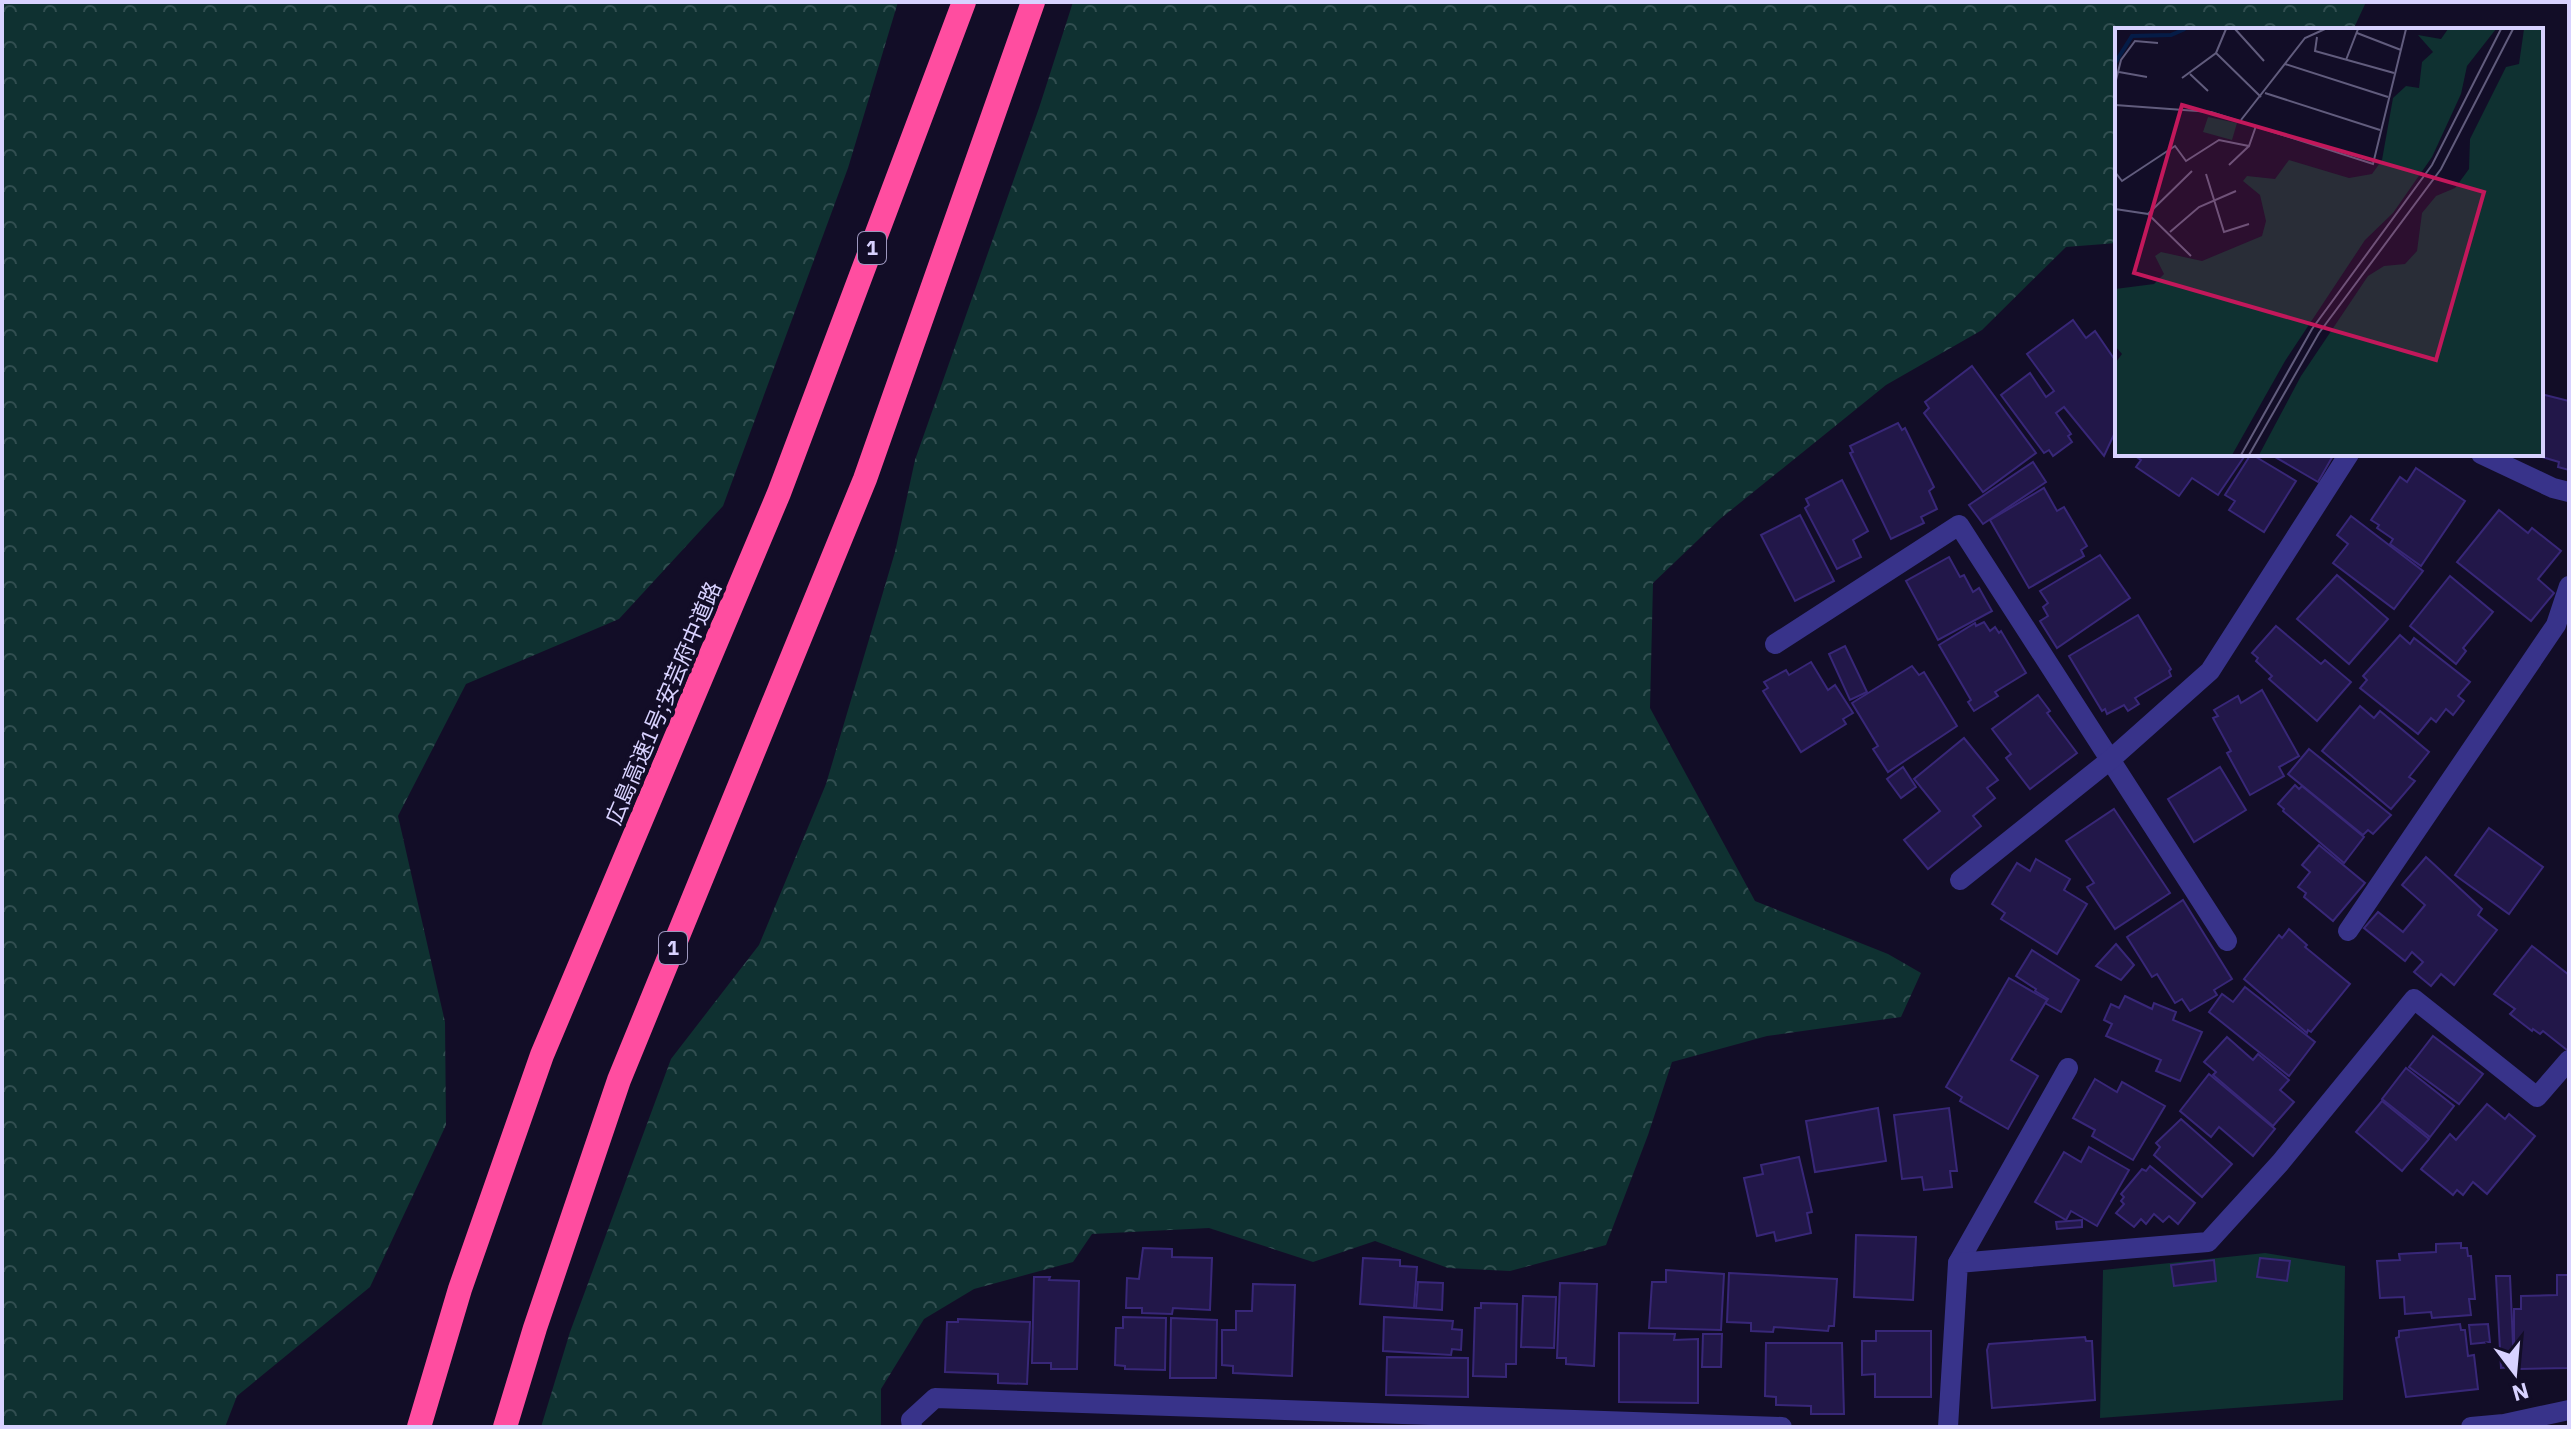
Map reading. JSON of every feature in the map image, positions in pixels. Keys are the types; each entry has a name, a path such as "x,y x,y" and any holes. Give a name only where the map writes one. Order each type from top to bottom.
{"highway":[{"name":"広島高速1号;安芸府中道路","path":"419,1427 460,1289 542,1055 779,493 964,2"},
{"name":"1","path":"505,1427 619,1080 865,479 1033,2"}],"street":[{"path":"1960,880 2110,760 2210,671 2348,456"},
{"path":"2485,456 2553,488 2569,492"},
{"path":"1775,644 1959,525 2227,941"},
{"path":"2348,931 2556,625 2569,586"},
{"path":"1958,1263 2208,1242 2280,1163 2414,999 2537,1097 2569,1060"},
{"path":"1948,1427 1958,1263 2068,1068"},
{"path":"912,1427 911,1420 935,1398 1782,1427"},
{"path":"2471,1427 2504,1424 2569,1410"}],"green space":[{"path":"2,2 898,2 848,168 723,506 619,619 466,684 398,816 445,1022 446,1125 370,1287 237,1396 225,1427 2,1427"},
{"path":"1073,2 2366,2 2354,28 2115,28 2115,243 2066,247 1982,330 1886,385 1720,519 1653,583 1650,708 1755,901 1888,954 1921,973 1901,1017 1767,1036 1672,1062 1606,1245 1510,1271 1448,1268 1375,1241 1313,1262 1209,1228 1092,1234 1073,1262 974,1289 924,1319 881,1389 881,1427 541,1427 570,1332 671,1059 759,945 826,784 895,552 915,460 1039,108"},
{"path":"2265,1253 2345,1266 2343,1400 2100,1418 2103,1270"}],"building":[{"path":"2073,320 2086,338 2095,331 2115,360 2115,432 2104,456 2064,407 2056,413 2071,434 2068,436 2072,442 2053,456 2049,450 2044,453 2001,395 2030,373 2046,397 2054,391 2027,354"},
{"path":"1972,366 2036,453 1983,492 1924,413 1929,408 1925,402"},
{"path":"2543,394 2569,401 2569,470 2558,467 2559,462 2539,456 2543,456"},
{"path":"1898,423 1902,430 1905,428 1934,487 1929,491 1937,509 1921,517 1924,523 1891,539 1850,453 1853,452 1850,446"},
{"path":"2135,456 2245,456 2218,495 2192,478 2179,496 2136,467 2141,460"},
{"path":"2250,456 2296,481 2264,532 2229,510 2235,501 2225,495"},
{"path":"2273,456 2333,456 2318,482"},
{"path":"2033,462 2046,482 1983,524 1969,505"},
{"path":"2416,468 2465,501 2421,566 2390,544 2393,539 2371,520 2400,477 2407,482"},
{"path":"1842,480 1868,531 1853,540 1861,557 1837,569 1805,508 1809,505 1806,499"},
{"path":"2044,488 2057,511 2064,507 2087,546 2081,550 2084,556 2029,588 1990,520"},
{"path":"2499,510 2528,533 2532,528 2561,551 2538,579 2554,593 2531,621 2457,562"},
{"path":"1800,515 1834,581 1795,601 1761,535"},
{"path":"2351,516 2423,571 2394,609 2333,563 2348,544 2337,535"},
{"path":"2100,555 2130,598 2057,648 2040,621 2048,616 2043,607 2048,603 2040,591"},
{"path":"1949,557 1973,592 1979,588 1992,611 1938,640 1906,581"},
{"path":"2337,575 2388,619 2349,664 2297,619"},
{"path":"2450,576 2493,612 2463,648 2466,651 2456,664 2410,626"},
{"path":"2138,615 2171,669 2171,676 2135,698 2139,704 2128,711 2124,705 2107,714 2105,709 2102,711 2069,656"},
{"path":"1984,622 1990,631 1995,627 1999,633 2001,631 2026,673 1995,692 1998,696 1974,711 1968,702 1971,700 1939,645 1975,623 1976,626"},
{"path":"2276,626 2321,664 2325,660 2351,682 2317,721 2269,679 2272,676 2252,653"},
{"path":"2400,635 2410,644 2414,638 2470,682 2458,696 2464,701 2453,715 2446,709 2436,722 2431,718 2418,734 2360,688 2367,680 2363,676"},
{"path":"1845,646 1867,692 1850,700 1829,654"},
{"path":"1811,662 1828,690 1835,685 1853,713 1843,719 1846,724 1801,752 1763,691 1768,688 1764,682 1786,670 1789,675"},
{"path":"1912,666 1919,675 1924,672 1957,726 1888,772 1873,749 1878,746 1852,703"},
{"path":"2262,690 2299,756 2279,767 2284,776 2250,795 2227,753 2231,751 2213,718 2218,716 2214,710 2238,696 2241,703"},
{"path":"2038,695 2050,711 2047,713 2077,753 2030,789 2006,758 2011,754 1992,729"},
{"path":"2360,706 2374,718 2380,711 2429,752 2409,777 2415,781 2391,809 2322,751"},
{"path":"1964,738 1998,780 1987,788 1995,798 1973,816 1981,826 1928,869 1904,840 1940,811 1914,779"},
{"path":"2309,749 2391,815 2373,834 2368,830 2363,835 2288,774"},
{"path":"1903,767 1916,787 1901,798 1887,779"},
{"path":"2220,767 2246,810 2194,842 2168,799"},
{"path":"2295,785 2299,789 2302,786 2364,837 2344,863 2278,804"},
{"path":"2114,809 2170,893 2115,929 2087,887 2094,883 2066,841"},
{"path":"2489,828 2543,867 2509,914 2455,875"},
{"path":"2319,845 2365,883 2333,921 2304,897 2306,893 2298,887 2310,872 2302,865"},
{"path":"2426,857 2482,909 2478,915 2497,930 2454,985 2441,974 2431,986 2414,972 2423,962 2412,952 2405,961 2364,928 2378,912 2403,932 2425,905 2402,885"},
{"path":"2036,859 2070,879 2064,890 2087,904 2057,954 2001,919 2005,913 1992,904 2017,863 2030,871"},
{"path":"2183,900 2232,979 2214,990 2217,995 2190,1011 2182,999 2175,1003 2157,974 2152,977 2127,937"},
{"path":"2289,929 2307,945 2305,947 2350,984 2307,1033 2244,979 2279,935 2282,938"},
{"path":"2116,944 2134,965 2121,980 2096,966"},
{"path":"2532,946 2569,975 2567,1050 2543,1031 2540,1034 2532,1031 2510,1014 2515,1009 2494,994"},
{"path":"2032,950 2079,980 2061,1012 2045,1003 2048,999 2016,976"},
{"path":"2009,978 2047,1000 2011,1060 2038,1076 2008,1129 1960,1101 1962,1097 1946,1087"},
{"path":"2245,987 2315,1042 2289,1076 2209,1012 2222,994 2233,1002"},
{"path":"2125,996 2152,1009 2154,1003 2176,1012 2173,1020 2202,1032 2180,1081 2156,1071 2161,1060 2106,1036 2112,1024 2104,1020 2111,1004 2119,1008"},
{"path":"2433,1036 2483,1074 2459,1104 2409,1067"},
{"path":"2227,1037 2253,1060 2258,1054 2289,1080 2280,1090 2294,1102 2273,1126 2213,1075 2216,1072 2204,1062"},
{"path":"2406,1068 2454,1106 2430,1137 2382,1099"},
{"path":"2209,1074 2275,1129 2253,1156 2219,1127 2211,1137 2180,1111"},
{"path":"2095,1079 2117,1092 2122,1082 2165,1106 2133,1160 2092,1136 2095,1130 2073,1118"},
{"path":"2382,1101 2429,1139 2402,1171 2356,1132"},
{"path":"2487,1104 2505,1119 2509,1114 2535,1136 2487,1194 2473,1182 2463,1195 2457,1190 2453,1195 2421,1169 2450,1134 2456,1140"},
{"path":"1878,1108 1886,1161 1815,1172 1806,1121"},
{"path":"1949,1108 1957,1171 1950,1171 1952,1187 1924,1190 1922,1177 1902,1179 1894,1115"},
{"path":"2181,1119 2232,1164 2202,1197 2154,1155 2160,1147 2156,1143"},
{"path":"2089,1147 2129,1170 2097,1226 2071,1211 2066,1220 2035,1202 2064,1152 2081,1162"},
{"path":"1799,1157 1812,1212 1807,1213 1811,1233 1776,1241 1774,1232 1757,1236 1744,1178 1763,1174 1761,1165"},
{"path":"2150,1166 2195,1203 2178,1224 2169,1216 2163,1222 2154,1214 2146,1224 2141,1219 2134,1227 2116,1213 2124,1204 2121,1194 2142,1169 2146,1171"},
{"path":"2082,1220 2082,1227 2057,1229 2056,1222"},
{"path":"1856,1235 1916,1237 1913,1300 1854,1297"},
{"path":"2461,1243 2461,1248 2467,1248 2468,1256 2471,1256 2475,1299 2469,1299 2471,1315 2432,1318 2431,1312 2405,1314 2404,1297 2380,1298 2377,1261 2400,1260 2399,1254 2436,1252 2436,1244"},
{"path":"1143,1248 1172,1249 1172,1257 1212,1258 1210,1310 1173,1308 1172,1314 1142,1313 1142,1308 1126,1308 1127,1278 1139,1279"},
{"path":"1363,1258 1400,1260 1400,1266 1417,1267 1414,1308 1360,1304"},
{"path":"2260,1258 2290,1261 2287,1281 2257,1277"},
{"path":"2214,1260 2216,1281 2174,1286 2171,1265"},
{"path":"1666,1270 1724,1274 1721,1330 1649,1328 1652,1282 1666,1282"},
{"path":"1729,1273 1837,1279 1834,1326 1829,1326 1828,1331 1774,1327 1773,1332 1751,1331 1751,1323 1727,1322"},
{"path":"2557,1275 2569,1275 2569,1368 2519,1369 2519,1352 2514,1351 2514,1309 2521,1309 2521,1296 2557,1295"},
{"path":"2496,1276 2510,1276 2514,1367 2501,1368"},
{"path":"1034,1277 1079,1281 1077,1369 1051,1369 1051,1363 1032,1363"},
{"path":"1418,1282 1443,1283 1442,1310 1416,1308"},
{"path":"1560,1283 1597,1284 1594,1366 1566,1364 1566,1358 1557,1358"},
{"path":"1253,1284 1295,1285 1292,1376 1233,1373 1233,1366 1222,1365 1222,1330 1236,1330 1236,1311 1252,1311"},
{"path":"1523,1296 1556,1297 1554,1348 1521,1347"},
{"path":"1481,1303 1517,1304 1516,1364 1506,1364 1506,1377 1473,1376 1475,1308 1481,1308"},
{"path":"1123,1317 1166,1318 1165,1370 1125,1369 1125,1366 1115,1365 1116,1328 1123,1328"},
{"path":"1384,1317 1453,1321 1452,1329 1462,1330 1461,1350 1452,1349 1451,1355 1383,1351"},
{"path":"1171,1318 1217,1320 1216,1378 1170,1378"},
{"path":"958,1319 1030,1322 1027,1384 998,1383 998,1374 945,1372 947,1322 958,1322"},
{"path":"2460,1324 2461,1330 2465,1330 2468,1356 2474,1355 2478,1389 2406,1397 2396,1338 2399,1331"},
{"path":"2488,1324 2490,1342 2471,1344 2469,1325"},
{"path":"1876,1331 1931,1331 1931,1397 1875,1397 1875,1374 1862,1375 1862,1341 1876,1341"},
{"path":"1619,1333 1675,1334 1674,1340 1698,1339 1698,1403 1619,1402"},
{"path":"1703,1334 1722,1334 1721,1367 1702,1367"},
{"path":"2085,1337 2086,1341 2092,1341 2095,1400 1992,1408 1989,1344"},
{"path":"1766,1343 1842,1343 1844,1414 1811,1414 1811,1406 1776,1405 1776,1397 1765,1396"},
{"path":"1387,1357 1468,1358 1468,1397 1386,1395"}]}
